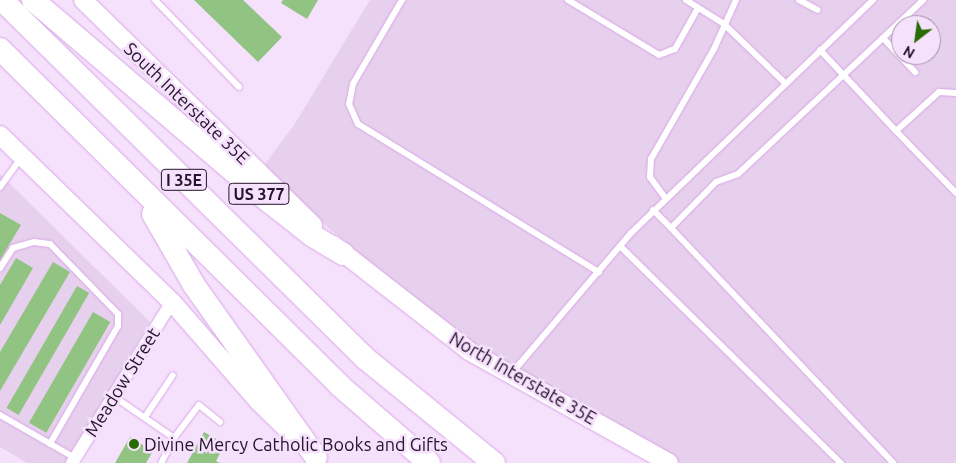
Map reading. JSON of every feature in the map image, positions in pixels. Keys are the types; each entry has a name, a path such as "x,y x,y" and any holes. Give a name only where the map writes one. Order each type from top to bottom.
{"highway":[{"name":"I 35E","path":"2,0 366,359 494,463"},
{"name":"US 377","path":"33,0 240,178 313,236 351,260"},
{"name":"I 35E","path":"0,49 339,386 429,463"},
{"path":"139,189 194,285 318,460"}],"main road":[{"name":"South Interstate 35E","path":"85,1 351,260"},
{"path":"0,135 172,302 258,401 318,460"},
{"name":"North Interstate 35E","path":"351,260 469,351 669,463"}],"street":[{"name":"Meadow Street","path":"74,461 172,302"}],"lane":[{"path":"155,0 239,87"},
{"path":"402,0 353,84 349,104 358,124 599,272"},
{"path":"568,0 659,54 675,49 698,8"},
{"path":"686,0 724,24 785,83"},
{"path":"666,199 650,177 651,159 714,49 736,0"},
{"path":"799,0 818,10"},
{"path":"510,375 653,210 873,0"},
{"path":"671,228 716,182 738,174 923,0"},
{"path":"883,38 915,72"},
{"path":"820,50 956,193"},
{"path":"896,131 939,92 956,93"},
{"path":"0,187 22,156"},
{"path":"653,210 893,463"},
{"path":"0,268 12,248 34,242 50,244 118,314 118,326 50,444"},
{"path":"620,246 841,463"},
{"path":"145,417 173,375"},
{"path":"113,396 174,438"},
{"path":"161,463 174,438 199,405 220,422"},
{"path":"0,415 50,444 74,461"}],"shaded area":[{"path":"370,0 956,0 956,463 660,463 510,375 259,172 294,125"},
{"path":"0,174 150,322 67,463 27,463 0,447"}],"building":[{"path":"194,0 243,0 282,37 258,62"},
{"path":"283,0 318,0 307,19 281,3"},
{"path":"0,213 21,225 0,260"},
{"path":"16,258 33,268 0,325 0,285"},
{"path":"53,262 70,272 0,391 0,352"},
{"path":"77,286 89,293 19,415 6,408"},
{"path":"93,312 110,322 46,433 29,423"},
{"path":"204,432 225,444 216,461 220,463 187,463"},
{"name":"Divine Mercy Catholic Books and Gifts","path":"130,437 153,451 146,463 115,463"}],"place":[{"name":"Divine Mercy Catholic Books and Gifts","path":"134,444"}]}
